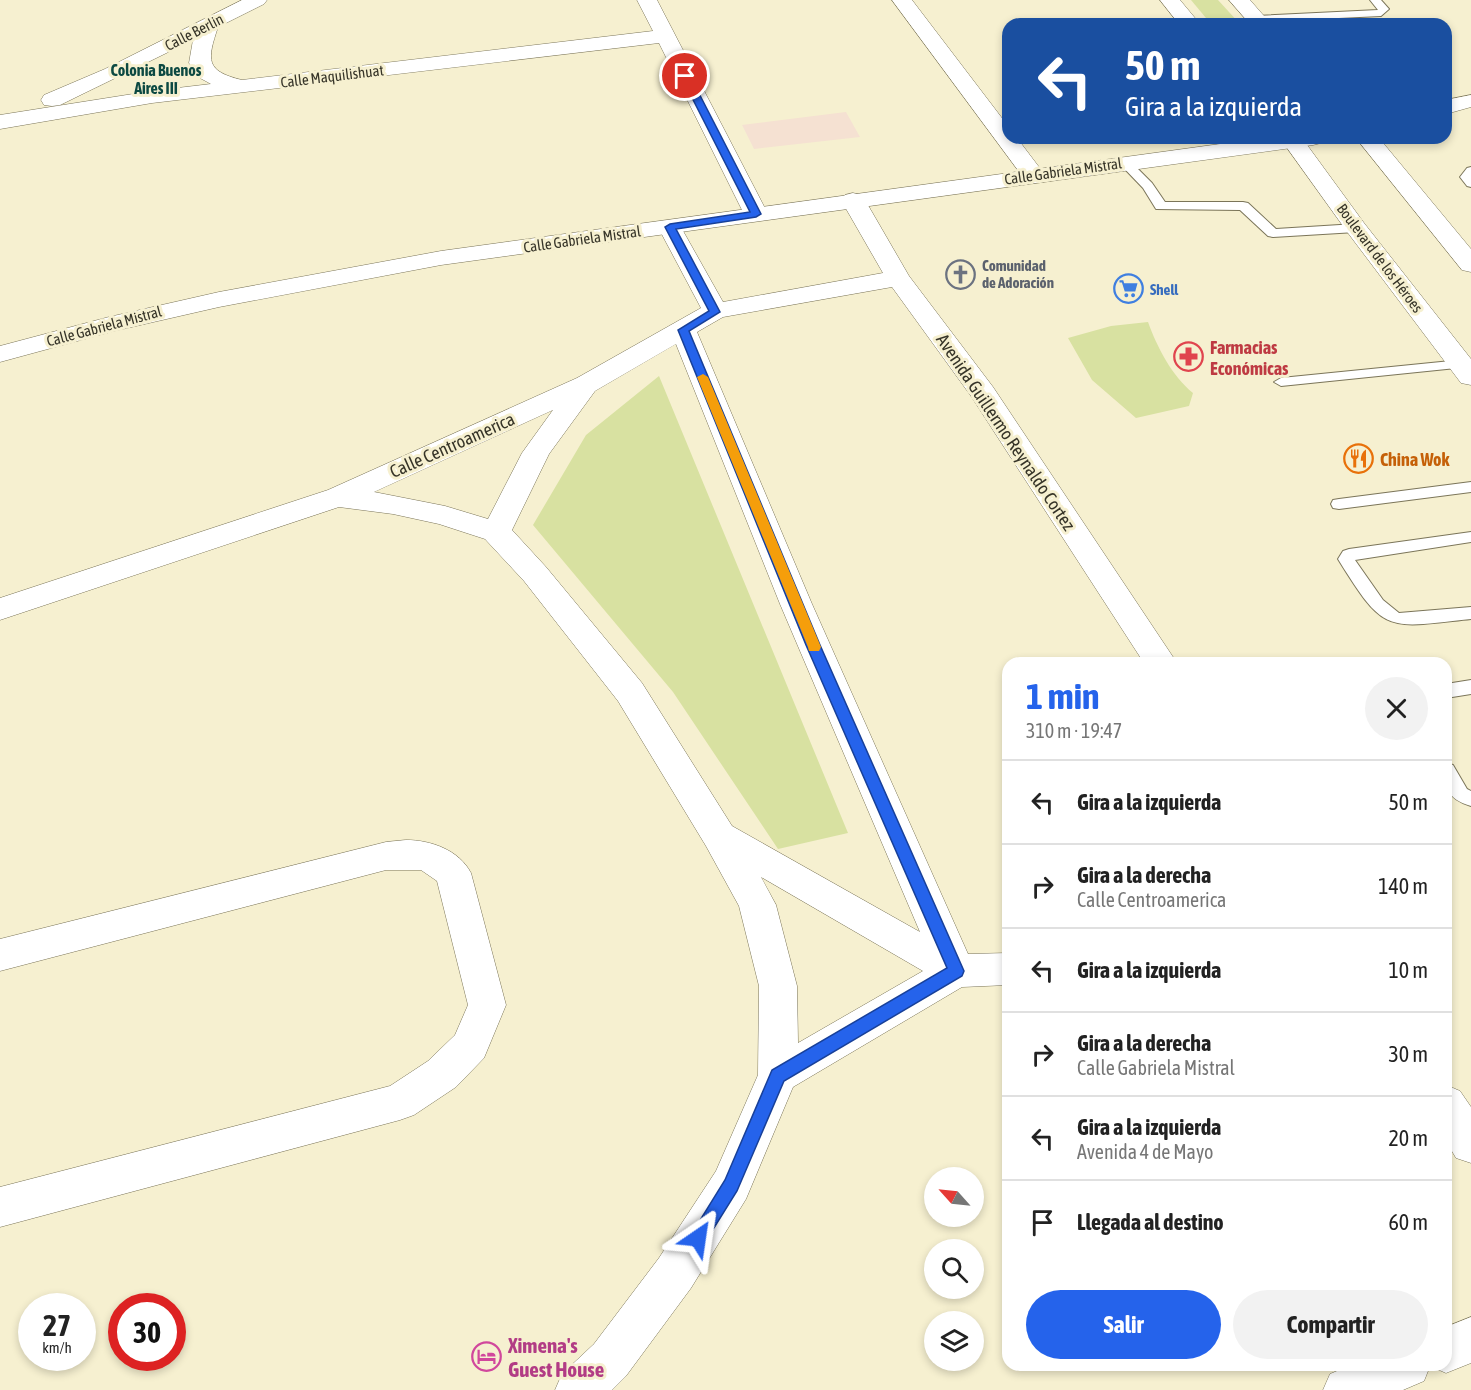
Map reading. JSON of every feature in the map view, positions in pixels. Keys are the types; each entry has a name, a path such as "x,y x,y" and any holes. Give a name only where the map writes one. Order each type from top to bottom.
{"street":[{"name":"Calle Berlin","path":"0,121 84,87 257,0"},
{"path":"646,0 756,214"},
{"path":"902,0 1002,133"},
{"path":"1170,0 1185,18"},
{"path":"1239,0 1255,18"},
{"path":"209,24 198,57 201,66 210,75 241,86"},
{"name":"Calle Maquilishuat","path":"0,121 128,100 665,36"},
{"path":"1452,106 1471,101"},
{"path":"1010,144 1034,176"},
{"name":"Calle Gabriela Mistral","path":"0,354 179,306 303,281 441,258 1262,144"},
{"name":"Boulevard de los Héroes","path":"1303,144 1356,228 1466,371"},
{"path":"1372,144 1471,265"},
{"name":"Avenida Guillermo Reynaldo Cortez","path":"853,200 898,278 983,393 1157,657"},
{"path":"670,227 715,312"},
{"name":"Calle Centroamerica","path":"0,609 338,496 587,384 715,312 898,278"},
{"path":"683,330 813,645 956,971"},
{"path":"496,532 536,453 587,384"},
{"path":"338,496 393,504 496,532 535,574 630,692 719,836 757,905 778,986 778,1076 731,1185 713,1215 675,1273 610,1360 579,1390"},
{"path":"719,836 956,971"},
{"path":"0,955 386,856 414,854 437,859 453,873 487,1005 470,1046 442,1074 400,1102 0,1207"},
{"path":"778,1076 956,971 1002,969"},
{"path":"1452,1114 1471,1144"},
{"path":"1452,1348 1471,1340"},
{"path":"1346,1390 1393,1371"}],"lane":[{"path":"1313,18 1381,13 1384,9 1375,0"},
{"path":"1125,162 1148,186 1161,206 1243,206 1273,233 1356,228"},
{"path":"1471,171 1466,177 1471,183"},
{"path":"1281,382 1466,371"},
{"path":"1339,504 1471,488"},
{"path":"1471,537 1349,555 1346,559 1384,612 1394,618 1403,620 1471,613"},
{"path":"1452,690 1471,687"},
{"path":"1452,780 1460,794 1471,799"}],"shaded area":[{"path":"846,112 860,137 754,149 742,125"}],"green space":[{"path":"1191,0 1218,0 1234,18 1206,18"},
{"path":"1148,322 1166,360 1178,378 1193,393 1189,406 1136,418 1092,380 1068,338 1111,326"},
{"path":"659,376 848,833 778,849 673,692 533,525 586,435"}],"slow traffic":[{"path":"703,377 814,647"}],"place":[{"name":"Comunidad de Adoración","path":"961,274"},
{"name":"Shell","path":"1129,289"},
{"name":"Farmacias Económicas","path":"1189,357"},
{"name":"China Wok","path":"1359,459"},
{"name":"Ximena's Guest House","path":"487,1357"}],"district":[{"name":"Colonia Buenos Aires III","path":"156,79"}],"route":[{"path":"685,76 756,214 670,227 715,312 683,330 813,645 956,971 778,1076 731,1185 698,1238"}]}
